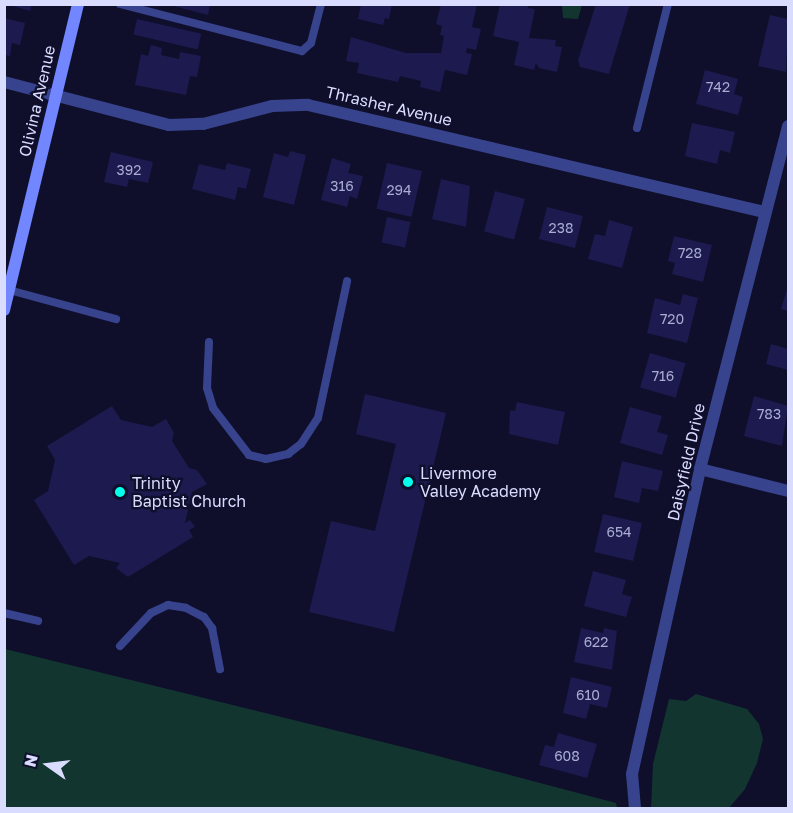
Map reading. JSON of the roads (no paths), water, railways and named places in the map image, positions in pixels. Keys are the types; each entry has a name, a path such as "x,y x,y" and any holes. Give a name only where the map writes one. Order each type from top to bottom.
{"street":[{"name":"Olivina Avenue","path":"4,310 54,94 78,4"},
{"name":"Thrasher Avenue","path":"4,82 169,125 203,124 272,106 308,105 764,212"},
{"name":"Daisyfield Drive","path":"635,808 632,774 700,469 764,212 789,126"},
{"path":"700,469 789,491"}],"lane":[{"path":"120,4 302,51 311,42 321,4"},
{"path":"637,128 668,4"},
{"path":"209,342 207,388 213,408 249,455 266,459 288,454 301,444 318,418 347,281"},
{"path":"9,291 116,319"},
{"path":"120,646 151,613 168,605 186,608 204,617 212,628 220,669"},
{"path":"4,613 38,621"}],"place":[{"name":"Livermore Valley Academy","path":"408,482"},
{"name":"Trinity Baptist Church","path":"120,492"}]}
